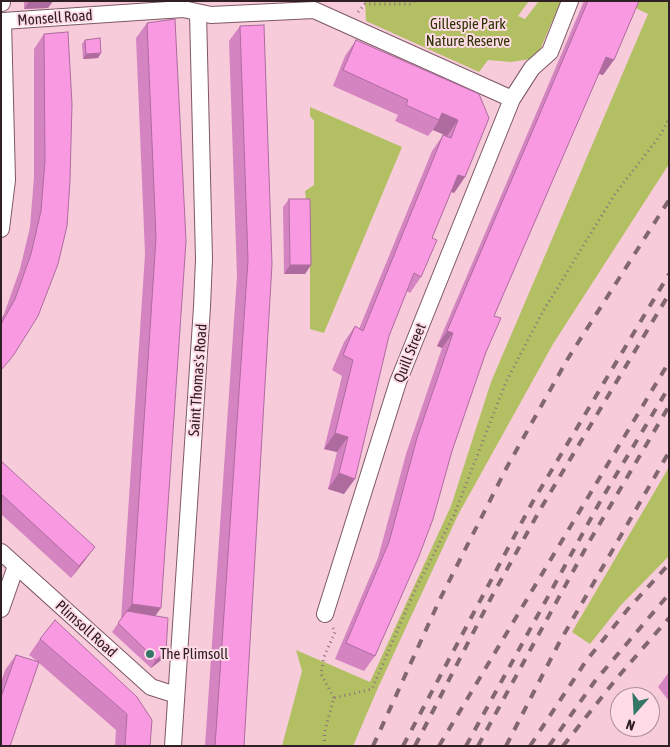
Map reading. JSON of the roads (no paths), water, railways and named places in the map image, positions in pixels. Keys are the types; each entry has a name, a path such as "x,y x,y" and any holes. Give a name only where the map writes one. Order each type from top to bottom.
{"street":[{"name":"Quill Street","path":"325,614 398,382 512,99 532,68 550,52 570,1"},
{"name":"Monsell Road","path":"2,29 183,9 198,13"},
{"path":"198,13 211,16 314,10 512,99"},
{"name":"Saint Thomas's Road","path":"173,746 203,288 198,13"},
{"path":"1,229 7,180 2,29"},
{"name":"Plimsoll Road","path":"1,552 151,687 176,695"},
{"path":"1,609 16,566"}],"railway":[{"path":"373,746 440,599 507,467 567,360 669,200"},
{"path":"403,746 532,503 669,274"},
{"path":"415,746 491,598 541,508 669,294"},
{"path":"439,746 669,362"},
{"path":"466,746 601,500 669,387"},
{"path":"478,746 589,542 669,406"},
{"path":"506,746 559,643 669,452"},
{"path":"530,746 586,661 628,609 669,564"},
{"path":"549,746 595,681 669,594"},
{"path":"563,746 617,678 669,618"}],"place":[{"name":"The Plimsoll","path":"150,654"}],"park label":[{"name":"Gillespie Park Nature Reserve","path":"468,32"}]}
